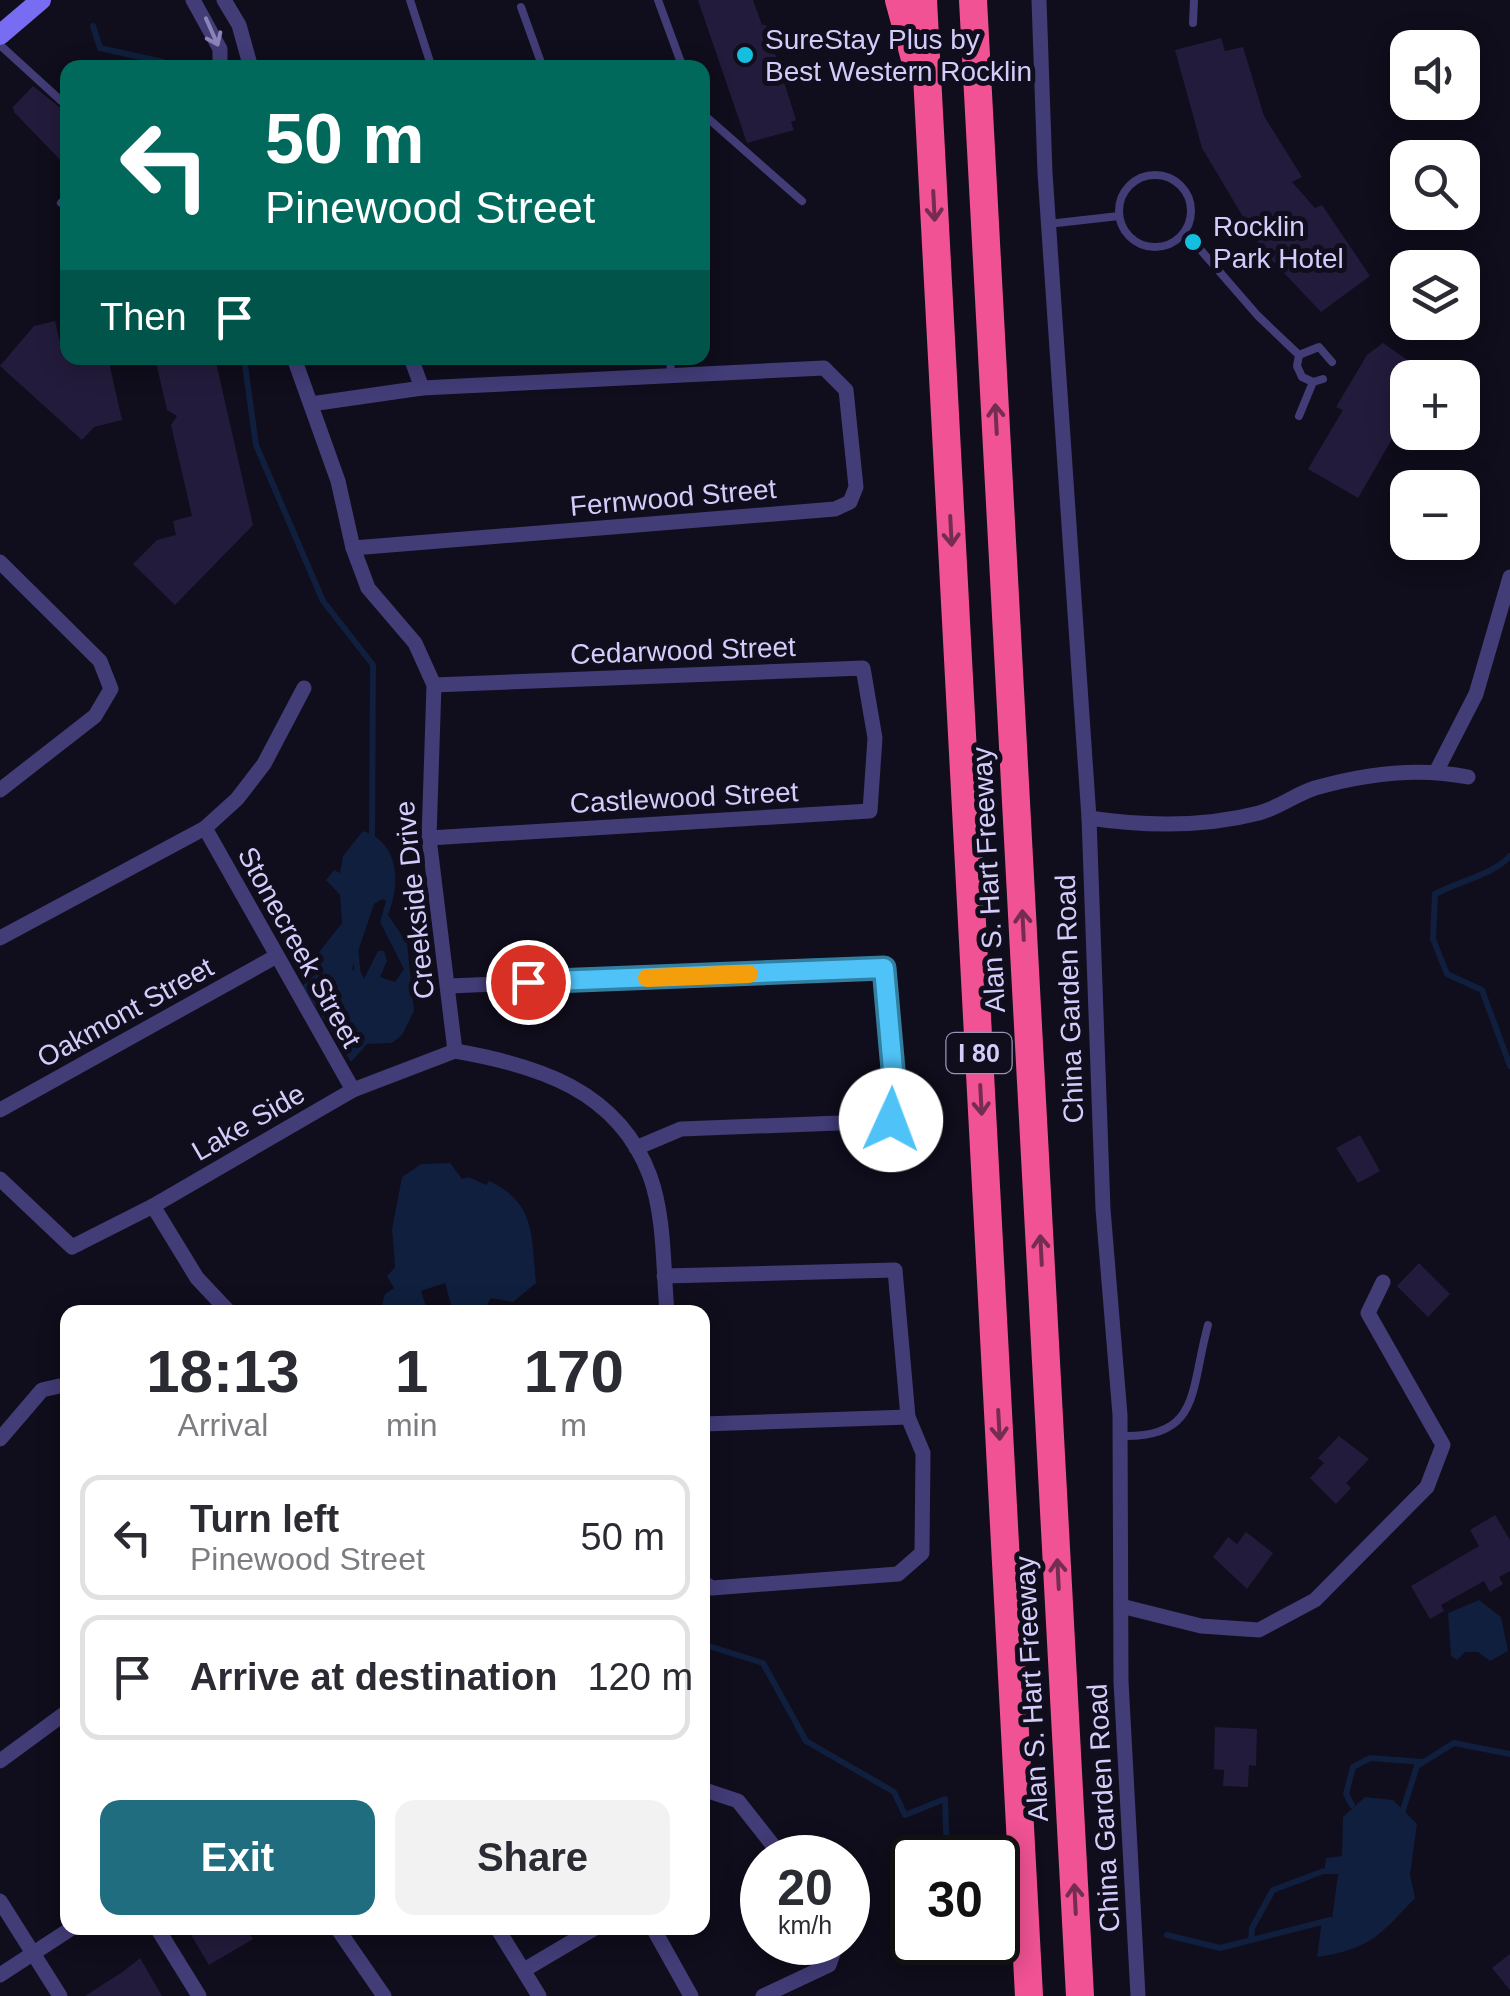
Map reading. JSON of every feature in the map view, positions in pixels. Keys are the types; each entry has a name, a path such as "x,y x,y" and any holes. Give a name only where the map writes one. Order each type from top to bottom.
{"highway":[{"path":"898,0 929,109"},
{"name":"Alan S. Hart Freeway","path":"923,0 1029,1996"},
{"name":"Alan S. Hart Freeway","path":"974,6 1080,1996"}],"main road":[{"path":"0,35 41,0"}],"street":[{"path":"193,0 220,49 220,60"},
{"path":"224,0 239,25 248,60"},
{"name":"China Garden Road","path":"1039,0 1048,224 1089,818 1094,1043 1120,1436 1120,1682 1138,1996"},
{"name":"Creekside Drive","path":"297,365 338,480 353,548 368,588 416,643 434,685 429,838 455,1050"},
{"path":"414,365 422,388"},
{"name":"Fernwood Street","path":"353,548 835,509 850,502 856,487 846,390 824,368 672,378"},
{"path":"311,404 422,388 672,378"},
{"path":"0,562 100,662 111,689 95,716 0,790"},
{"path":"1437,770 1476,694 1510,577"},
{"name":"Cedarwood Street","path":"434,685 863,668 874,738"},
{"path":"0,938 204,828 237,800 264,764 304,688"},
{"name":"Castlewood Street","path":"429,838 870,811 874,738"},
{"path":"1089,818 1121,822 1212,821 1261,813 1314,789 1351,780 1437,770 1468,777"},
{"name":"Stonecreek Street","path":"204,828 353,1090"},
{"name":"Oakmont Street","path":"0,1110 275,957"},
{"path":"449,986 884,968 895,1092 891,1120 681,1129 636,1148"},
{"path":"455,1050 515,1062 573,1084 625,1126 650,1177 666,1305"},
{"name":"Lake Side","path":"0,1179 72,1247 154,1206 353,1090 455,1050"},
{"path":"154,1206 197,1278 222,1305"},
{"path":"664,1276 895,1270 908,1417 924,1453 922,1553 898,1574 710,1587"},
{"path":"1121,1606 1202,1626 1259,1630 1315,1600 1427,1487 1443,1445 1368,1313 1383,1282"},
{"path":"0,1439 42,1390 60,1386"},
{"path":"710,1424 908,1417"},
{"path":"0,1761 60,1717"},
{"path":"710,1792 738,1801 765,1835"},
{"path":"0,1901 60,1996"},
{"path":"0,1975 62,1935"},
{"path":"160,1935 199,1996"},
{"path":"343,1935 384,1996"},
{"path":"501,1935 540,1996"},
{"path":"524,1970 583,1935"},
{"path":"657,1935 691,1996"},
{"path":"763,1996 829,1965"}],"lane":[{"path":"410,0 429,60"},
{"path":"658,0 680,60"},
{"path":"1193,23 1194,0"},
{"path":"521,7 540,60"},
{"path":"0,45 60,100"},
{"path":"710,120 802,201"},
{"path":"1164,175 1187,191 1191,219 1185,232 1161,247 1147,246 1124,230 1119,216 1120,202 1136,179 1164,175"},
{"path":"1048,224 1119,216"},
{"path":"1185,232 1258,316 1300,355"},
{"path":"1300,355 1319,347 1332,362"},
{"path":"1299,416 1318,380 1299,372 1300,355"},
{"path":"671,365 672,378"},
{"path":"1120,1436 1148,1437 1171,1430 1184,1414 1208,1325"}],"water":[{"path":"363,831 375,836 390,854 395,890 388,915 407,943 414,1011 402,1035 392,1043 367,1044 351,1062 302,986 317,973 317,955 342,923 340,895 326,880 334,870 340,873 343,856","holes":["386,901 380,922 404,969 395,982 380,977 387,961 384,951 378,951 364,979 359,968 355,972 352,969 374,904"]},
{"path":"450,1163 462,1179 469,1177 486,1185 489,1181 515,1199 523,1210 531,1235 536,1283 513,1302 491,1298 487,1305 451,1305 445,1283 421,1291 426,1305 382,1305 385,1294 394,1288 387,1276 395,1267 392,1229 402,1177 421,1164"},
{"path":"1479,1600 1501,1617 1508,1651 1490,1661 1478,1652 1465,1652 1457,1660 1451,1656 1448,1613"},
{"path":"1365,1797 1393,1800 1417,1824 1410,1875 1415,1898 1393,1922 1363,1945 1317,1957 1322,1920 1332,1919 1338,1874 1324,1874 1326,1858 1342,1856 1343,1817"}],"building":[{"name":"SureStay Plus by Best Western Rocklin","path":"698,0 753,0 762,25 766,25 796,120 791,122 794,130 747,143"},
{"path":"1221,38 1225,51 1243,47 1264,116 1302,177 1292,182 1315,208 1322,205 1370,276 1321,312 1264,252 1202,148 1175,50"},
{"path":"33,86 60,108 60,160 14,112 13,107"},
{"path":"55,321 60,365 110,365 122,420 94,427 82,440 0,366 34,326"},
{"path":"1383,343 1407,360 1390,360 1390,442 1358,498 1308,469 1343,410 1336,407 1367,355"},
{"path":"157,365 217,365 253,525 175,605 133,564 157,540 176,535 173,521 192,516 171,425 177,416 167,410"},
{"path":"1360,1135 1380,1171 1358,1183 1336,1148"},
{"path":"1419,1263 1450,1294 1428,1317 1397,1286"},
{"path":"1339,1436 1369,1459 1346,1483 1351,1488 1336,1504 1310,1478 1324,1463 1318,1458"},
{"path":"1495,1515 1510,1540 1510,1571 1499,1577 1503,1584 1490,1592 1484,1581 1441,1605 1444,1611 1430,1619 1411,1586 1479,1546 1470,1530"},
{"path":"1246,1532 1273,1553 1247,1589 1213,1557 1228,1537 1237,1544"},
{"path":"1215,1727 1257,1729 1256,1766 1249,1765 1248,1787 1223,1786 1224,1770 1214,1769"},
{"path":"191,1935 250,1935 253,1939 209,1965"},
{"path":"1510,1954 1510,1990 1492,1968"},
{"path":"140,1958 162,1996 85,1996 124,1971"}],"waterway":[{"path":"93,26 100,48 154,60"},
{"path":"245,365 256,445 323,601 373,665 372,839"},
{"path":"1510,856 1485,873 1435,894 1433,939 1447,974 1482,990 1510,1066"},
{"path":"355,946 358,978"},
{"path":"710,1646 763,1663 806,1741 894,1792 905,1815 945,1799 946,1835"},
{"path":"1402,1813 1417,1766 1454,1743 1510,1754"},
{"path":"1352,1805 1346,1794 1353,1767 1370,1758 1423,1762"},
{"path":"1251,1940 1252,1928 1273,1890 1324,1871"},
{"path":"1167,1935 1220,1948 1330,1920"}],"slow traffic":[{"path":"647,978 749,974"}],"place":[{"name":"SureStay Plus by Best Western Rocklin","path":"745,55"},
{"name":"Rocklin Park Hotel","path":"1193,242"}],"route":[{"path":"528,982 884,968 895,1092 891,1120"}]}
